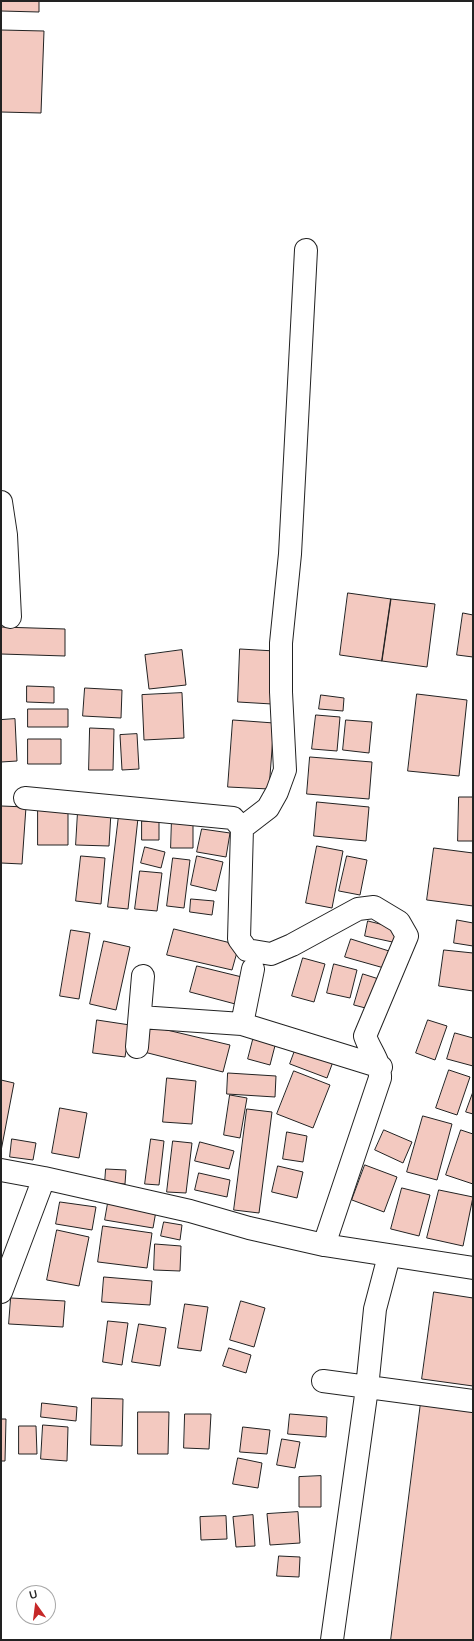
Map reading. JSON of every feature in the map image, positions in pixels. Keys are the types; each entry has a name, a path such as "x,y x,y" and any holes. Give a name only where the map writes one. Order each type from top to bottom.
{"street":[{"path":"242,828 268,808 277,792 285,770 281,692 281,643 290,554 306,250"},
{"path":"1,502 6,535 10,617"},
{"path":"25,798 233,818 242,828 239,938 247,950 271,954 292,945 358,909 374,907 399,922 407,936 366,1036 368,1046 381,1067 380,1078 324,1245"},
{"path":"242,1024 253,969"},
{"path":"137,1047 143,976"},
{"path":"140,1017 242,1024 381,1067"},
{"path":"1,1170 44,1178 190,1211 249,1228 324,1245 473,1268"},
{"path":"1,1292 44,1178"},
{"path":"332,1640 367,1388 375,1309 389,1256"},
{"path":"323,1381 473,1401"}],"building":[{"path":"1,1 39,1 39,12 1,11"},
{"path":"1,30 44,31 41,113 1,112"},
{"path":"348,593 391,599 382,661 340,655"},
{"path":"391,599 435,604 427,667 382,661"},
{"path":"463,613 473,615 473,657 457,655"},
{"path":"1,627 65,629 65,656 1,654"},
{"path":"240,649 275,651 272,704 238,702"},
{"path":"182,650 186,685 149,689 145,655"},
{"path":"27,686 54,687 54,703 27,702"},
{"path":"85,688 122,690 121,718 83,716"},
{"path":"182,693 184,738 144,740 142,695"},
{"path":"417,694 467,700 459,776 408,771"},
{"path":"321,695 344,698 343,711 319,709"},
{"path":"28,709 68,709 68,727 28,727"},
{"path":"316,715 340,717 337,751 312,749"},
{"path":"15,719 17,761 1,762 1,720"},
{"path":"233,720 274,723 269,789 228,787"},
{"path":"346,720 372,722 369,753 343,750"},
{"path":"90,728 114,729 113,770 89,770"},
{"path":"137,734 139,769 122,770 120,735"},
{"path":"28,739 61,739 61,764 28,764"},
{"path":"310,757 372,762 369,799 307,794"},
{"path":"459,797 473,797 473,841 458,841"},
{"path":"317,802 369,807 366,841 314,836"},
{"path":"1,806 26,807 22,864 1,863"},
{"path":"38,810 68,810 68,845 38,845"},
{"path":"78,811 111,812 109,846 76,845"},
{"path":"119,815 138,818 128,909 108,907"},
{"path":"172,816 193,817 193,848 171,848"},
{"path":"142,821 159,822 159,840 142,840"},
{"path":"202,829 230,833 226,857 197,852"},
{"path":"317,846 343,851 332,908 306,903"},
{"path":"145,847 165,852 161,868 141,863"},
{"path":"434,848 473,853 473,906 427,900"},
{"path":"81,856 105,858 101,904 76,901"},
{"path":"197,856 223,862 216,891 191,885"},
{"path":"347,856 367,860 360,895 339,891"},
{"path":"173,858 190,860 184,908 167,906"},
{"path":"140,871 162,873 157,911 135,909"},
{"path":"191,899 214,901 212,915 190,912"},
{"path":"457,920 473,923 473,946 454,943"},
{"path":"368,921 400,929 397,943 365,936"},
{"path":"174,929 239,945 232,970 167,955"},
{"path":"71,930 90,933 79,999 60,996"},
{"path":"351,939 389,951 384,968 345,957"},
{"path":"104,941 130,947 116,1010 90,1004"},
{"path":"444,950 473,953 473,991 439,986"},
{"path":"303,958 325,964 314,1002 292,996"},
{"path":"334,964 357,970 350,998 327,993"},
{"path":"197,966 246,978 239,1005 190,992"},
{"path":"363,974 382,980 373,1010 354,1005"},
{"path":"97,1020 130,1025 125,1057 93,1053"},
{"path":"428,1020 447,1026 435,1060 416,1053"},
{"path":"146,1025 230,1045 223,1072 140,1051"},
{"path":"255,1032 277,1038 270,1065 248,1059"},
{"path":"455,1033 473,1038 473,1066 447,1059"},
{"path":"297,1045 334,1059 327,1078 290,1064"},
{"path":"449,1070 470,1077 457,1115 436,1108"},
{"path":"294,1071 330,1085 313,1128 277,1114"},
{"path":"228,1073 276,1076 275,1097 227,1094"},
{"path":"167,1078 196,1081 192,1124 163,1122"},
{"path":"1,1080 14,1083 1,1151"},
{"path":"473,1092 473,1114 466,1112"},
{"path":"230,1095 247,1098 240,1138 224,1135"},
{"path":"60,1108 87,1113 79,1158 52,1153"},
{"path":"247,1109 272,1112 259,1213 234,1210"},
{"path":"423,1116 452,1124 437,1180 407,1172"},
{"path":"384,1130 412,1142 403,1163 375,1150"},
{"path":"461,1130 473,1134 473,1184 446,1175"},
{"path":"287,1132 307,1136 303,1162 283,1159"},
{"path":"12,1139 36,1143 33,1160 10,1157"},
{"path":"151,1139 164,1141 159,1185 145,1184"},
{"path":"173,1141 192,1143 186,1193 167,1192"},
{"path":"200,1142 234,1151 229,1169 195,1161"},
{"path":"365,1165 397,1177 384,1212 352,1200"},
{"path":"278,1166 303,1172 297,1198 272,1192"},
{"path":"106,1169 126,1170 125,1184 105,1183"},
{"path":"199,1173 230,1180 227,1197 195,1190"},
{"path":"402,1188 430,1195 419,1236 391,1229"},
{"path":"439,1190 473,1197 463,1246 427,1238"},
{"path":"60,1202 96,1207 92,1230 56,1224"},
{"path":"108,1203 156,1211 153,1228 105,1220"},
{"path":"164,1222 182,1225 180,1240 161,1236"},
{"path":"103,1226 152,1233 147,1268 98,1262"},
{"path":"57,1230 89,1237 79,1286 47,1280"},
{"path":"155,1244 181,1246 180,1271 154,1270"},
{"path":"104,1277 152,1281 150,1305 102,1302"},
{"path":"434,1292 473,1298 473,1386 422,1379"},
{"path":"11,1298 65,1301 63,1327 9,1324"},
{"path":"241,1301 265,1308 254,1347 230,1340"},
{"path":"185,1304 208,1307 201,1351 178,1348"},
{"path":"108,1321 128,1323 122,1365 103,1362"},
{"path":"139,1324 166,1328 160,1366 132,1362"},
{"path":"229,1348 251,1355 246,1373 223,1366"},
{"path":"92,1398 123,1399 122,1446 91,1445"},
{"path":"421,1402 473,1408 473,1640 391,1640"},
{"path":"42,1403 77,1407 76,1421 41,1417"},
{"path":"138,1412 169,1412 168,1454 138,1454"},
{"path":"185,1414 211,1414 209,1449 184,1448"},
{"path":"290,1414 327,1417 326,1437 288,1434"},
{"path":"1,1419 6,1419 5,1461 1,1461"},
{"path":"43,1425 68,1427 67,1461 41,1459"},
{"path":"19,1426 36,1426 37,1454 19,1454"},
{"path":"243,1427 270,1430 267,1454 240,1452"},
{"path":"282,1439 300,1442 295,1468 277,1465"},
{"path":"238,1458 262,1463 258,1488 233,1484"},
{"path":"321,1476 321,1507 299,1507 299,1477"},
{"path":"298,1512 300,1543 270,1545 267,1514"},
{"path":"253,1515 255,1546 236,1547 233,1517"},
{"path":"226,1516 227,1539 201,1540 200,1517"},
{"path":"279,1556 300,1557 299,1577 277,1576"}]}
